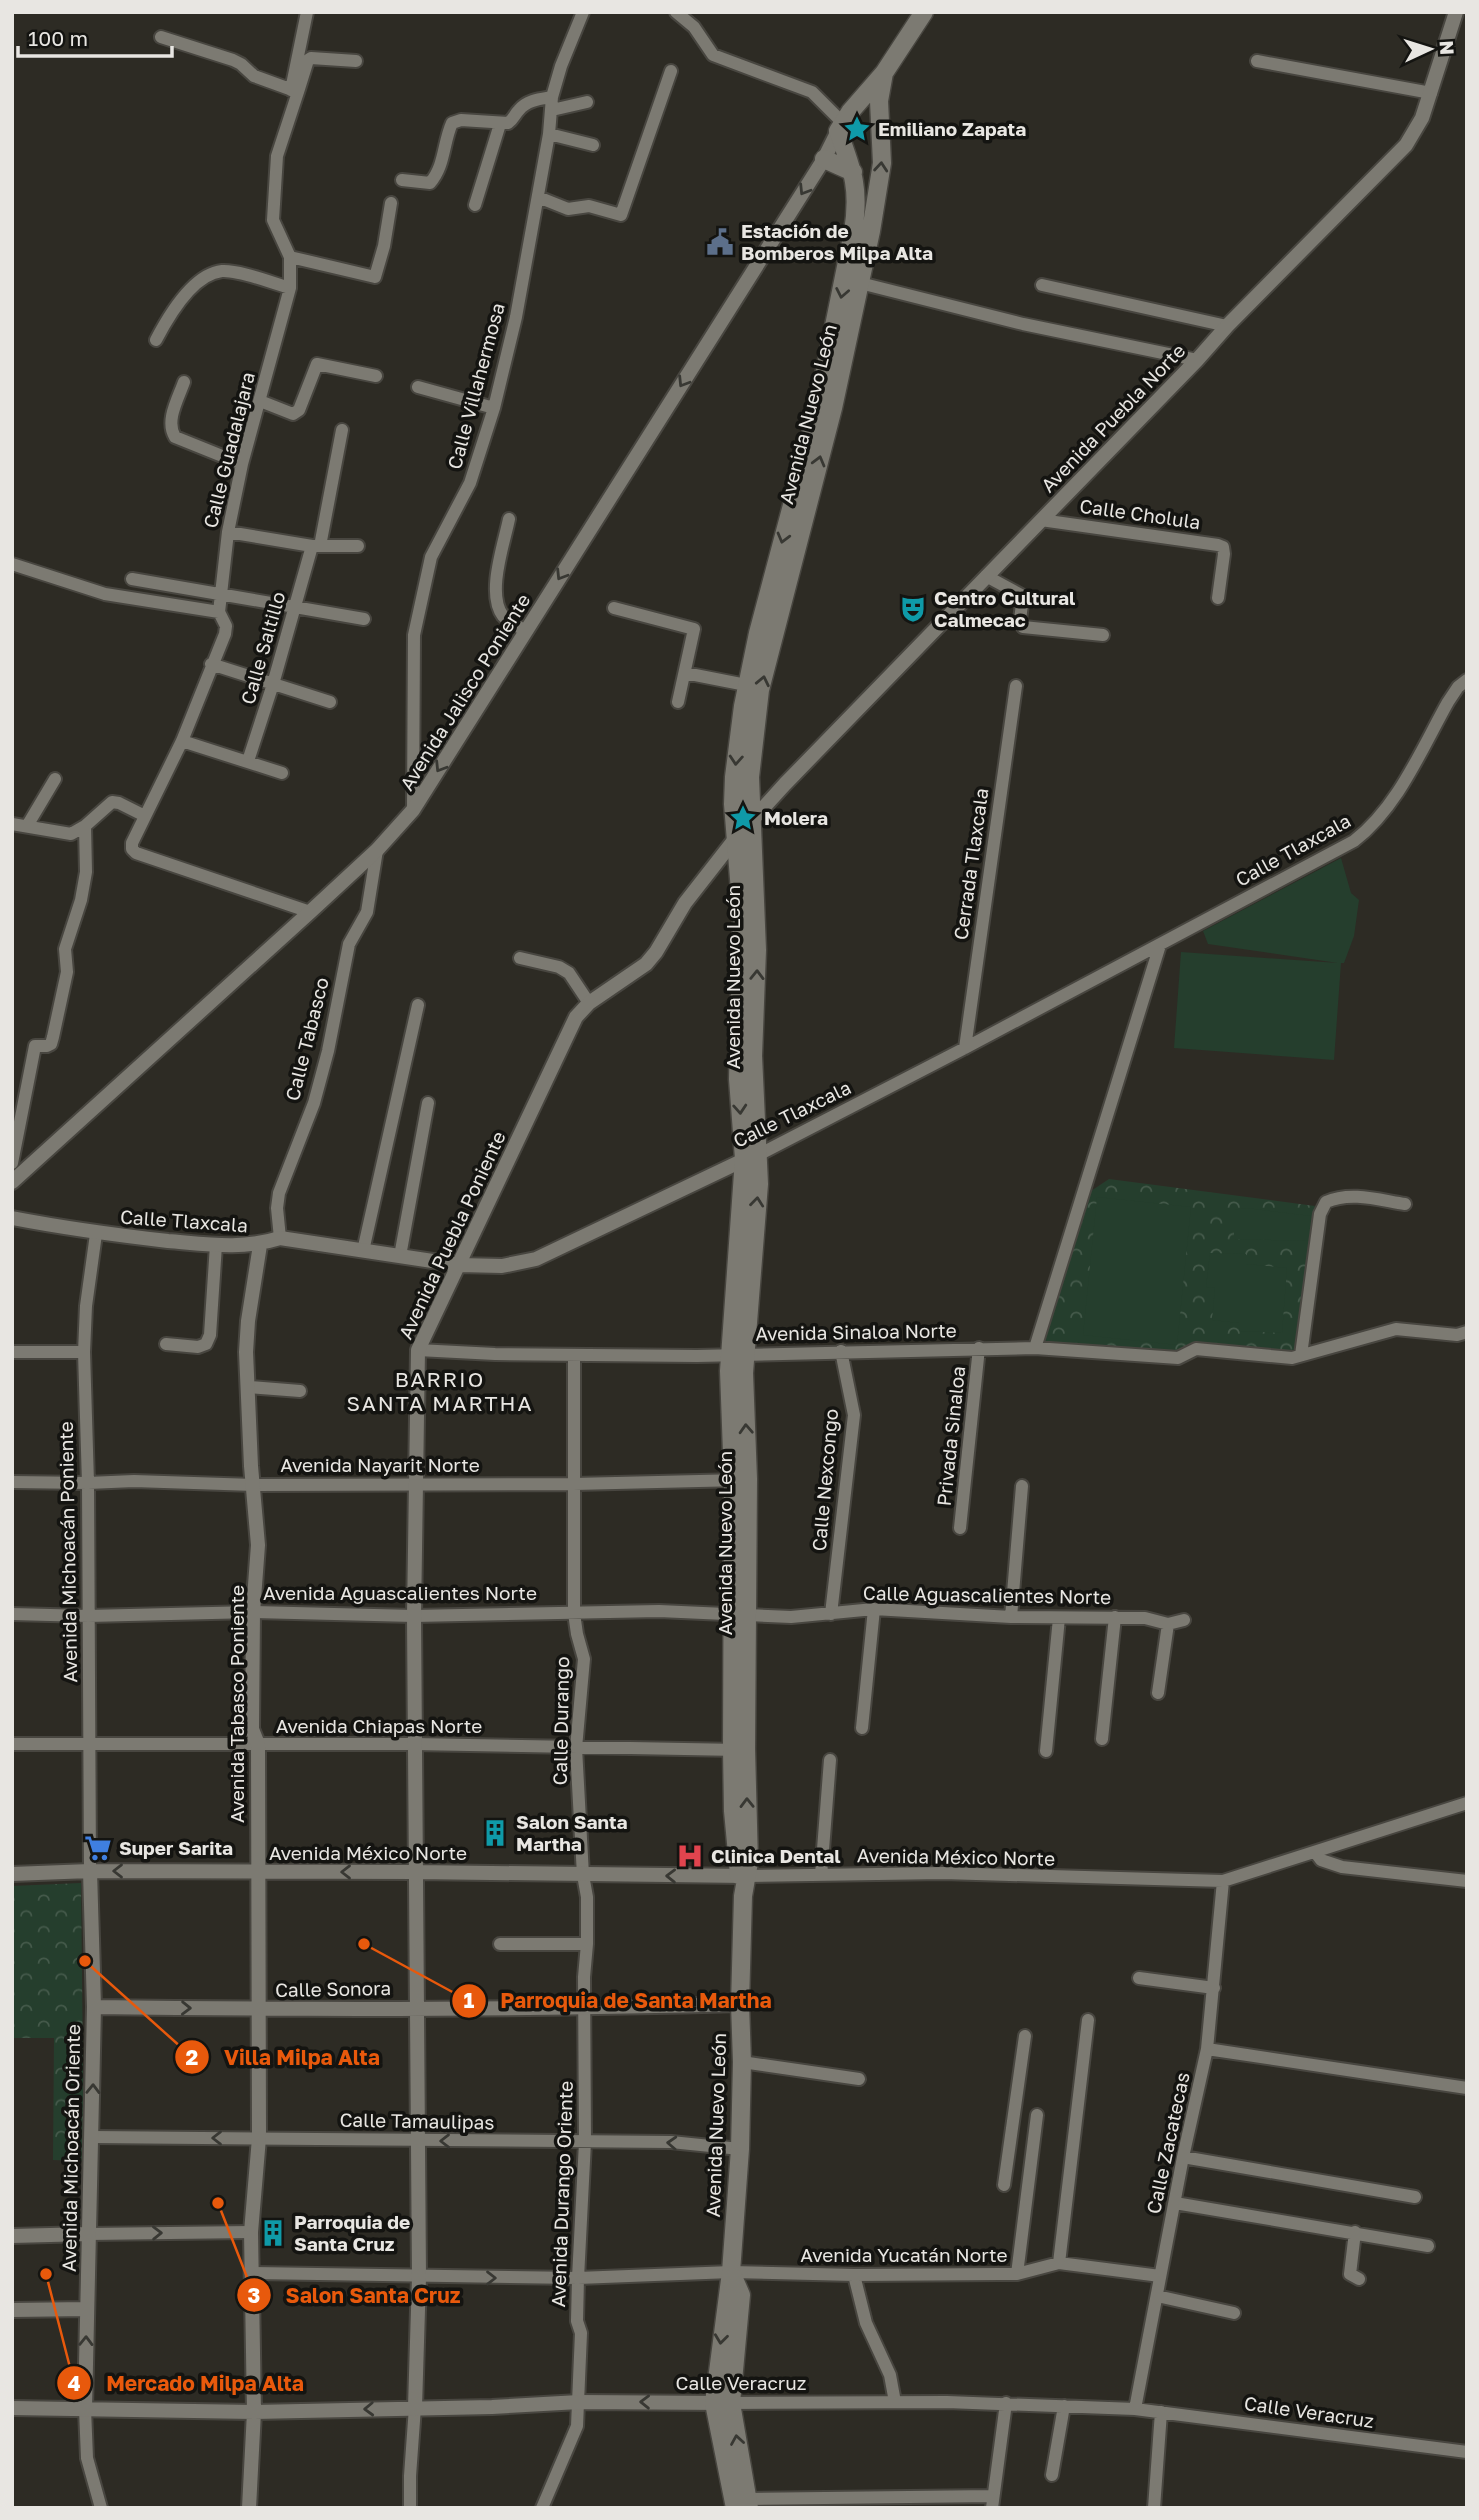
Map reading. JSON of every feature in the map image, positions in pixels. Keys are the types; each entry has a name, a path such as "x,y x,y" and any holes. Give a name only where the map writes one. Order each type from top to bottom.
{"main road":[{"path":"844,122 884,73 924,12"},
{"name":"Avenida Nuevo León","path":"751,1157 757,950 750,776 760,690 833,408 860,283 882,163 880,90 884,73"},
{"path":"844,122 864,116 871,120 881,138"},
{"name":"Avenida Nuevo León","path":"744,2505 722,2403 740,2149 743,1877 749,1862 739,1750 741,1480 737,1354 759,1184 751,1157 738,1079 742,942 734,778 746,685 827,369 857,208 844,122"},
{"path":"824,159 853,172"}],"street":[{"path":"295,91 307,12"},
{"name":"Calle Villahermosa","path":"413,810 414,635 431,556 470,483 494,408 516,317 549,134 552,97 561,66 583,12"},
{"path":"676,12 694,27 713,55 812,92 844,122"},
{"name":"Avenida Puebla Norte","path":"751,822 1227,326 1406,145 1422,118 1456,12"},
{"path":"161,37 233,60 254,76 295,91"},
{"path":"295,91 311,58 356,61"},
{"path":"1257,61 1431,93"},
{"path":"538,197 568,209 589,206 621,215 671,71"},
{"name":"Calle Guadalajara","path":"295,91 277,156 273,220 290,257 290,288 242,464 228,532 219,594 219,612 226,626 225,634 182,741 132,843 132,849 136,853 310,912"},
{"path":"402,180 430,183 443,162 446,137 452,123 461,120 500,124 512,121 520,107 527,102 552,97"},
{"path":"552,110 587,102"},
{"name":"Avenida Jalisco Poniente","path":"12,1182 377,850 413,810 824,159 844,122"},
{"path":"475,205 500,124"},
{"path":"549,134 593,145"},
{"path":"290,257 374,276 384,246 391,202"},
{"path":"156,340 173,308 208,276 222,271 236,273 290,288"},
{"path":"860,283 1024,324 1197,360"},
{"path":"1042,285 1227,326"},
{"path":"260,401 293,414 299,410 317,364 376,376"},
{"path":"184,382 170,422 170,430 175,437 242,464"},
{"path":"418,387 494,408"},
{"name":"Calle Saltillo","path":"248,761 316,546 342,430"},
{"path":"509,519 495,585 497,602 503,616 526,631"},
{"name":"Calle Cholula","path":"1041,520 1223,547 1218,598"},
{"path":"228,532 316,546 358,546"},
{"path":"12,564 105,594 219,612"},
{"path":"986,576 1023,596 1020,620 1023,627 1103,635"},
{"path":"132,579 364,619"},
{"path":"614,608 694,629 678,702"},
{"path":"211,664 330,702"},
{"path":"685,673 746,685"},
{"name":"Calle Tlaxcala","path":"12,1218 96,1234 239,1247 260,1245 280,1238 459,1265 502,1266 536,1259 751,1157 965,1048 1354,841 1372,827 1387,810 1453,694 1467,680"},
{"name":"Cerrada Tlaxcala","path":"965,1048 1016,686"},
{"path":"182,741 282,772"},
{"path":"27,826 55,779"},
{"path":"12,824 71,834 85,826 112,802 145,816"},
{"name":"Avenida Puebla Poniente","path":"415,2407 419,2277 414,1744 414,1484 418,1350 576,1017 589,1003 646,964 685,903 751,822"},
{"path":"12,1163 35,1046 51,1044 53,1037 67,972 65,949 81,900 86,872 85,826"},
{"name":"Calle Tabasco","path":"280,1238 277,1208 279,1193 314,1103 328,1051 349,944 367,912 377,850"},
{"path":"1035,1348 1160,945"},
{"path":"520,958 559,967 569,973 589,1003"},
{"path":"363,1251 418,1004"},
{"path":"400,1256 428,1103"},
{"path":"1405,1204 1355,1196 1337,1197 1326,1202 1320,1214 1296,1357 1396,1329 1457,1335 1467,1332"},
{"name":"Avenida Michoacán Poniente","path":"90,1871 88,1483 84,1352 86,1306 96,1234"},
{"path":"166,1344 198,1347 206,1344 210,1335 216,1245"},
{"name":"Avenida Tabasco Poniente","path":"249,2508 254,2412 251,2232 259,2138 260,2009 258,1744 252,1729 253,1612 258,1545 246,1352 260,1245"},
{"name":"Privada Sinaloa","path":"960,1528 979,1348"},
{"name":"Avenida Sinaloa Norte","path":"418,1350 574,1355 1035,1348 1178,1359 1196,1349 1296,1357"},
{"name":"Calle Nexcongo","path":"831,1614 854,1415 841,1351"},
{"path":"12,1352 84,1352"},
{"name":"Calle Durango","path":"574,1355 574,1613 584,1659 576,1748 583,1875"},
{"path":"249,1387 300,1391"},
{"name":"Avenida Nayarit Norte","path":"12,1482 134,1481 254,1485 574,1484 741,1480"},
{"path":"1011,1618 1022,1486"},
{"path":"862,1728 874,1609"},
{"name":"Calle Aguascalientes Norte","path":"739,1615 791,1617 874,1609 1011,1618 1145,1618 1168,1624 1184,1620"},
{"name":"Avenida Aguascalientes Norte","path":"12,1614 88,1616 253,1612 414,1616 659,1611 739,1615"},
{"path":"1102,1738 1115,1617"},
{"path":"1046,1751 1059,1618"},
{"path":"1158,1693 1168,1624"},
{"name":"Avenida Chiapas Norte","path":"12,1744 414,1744 739,1750"},
{"path":"821,1875 830,1760"},
{"name":"Avenida México Norte","path":"12,1874 90,1871 416,1872 743,1877 943,1873 1223,1881 1467,1803"},
{"path":"1315,1852 1321,1860 1342,1867 1467,1881"},
{"name":"Avenida Michoacán Oriente","path":"90,1871 94,2007 85,2409 87,2458 101,2508"},
{"name":"Avenida Durango Oriente","path":"542,2508 577,2426 579,2402 581,2333 578,2321 578,2278 585,2142 584,1977 587,1944 587,1897 583,1875"},
{"name":"Calle Zacatecas","path":"1135,2409 1183,2157 1207,2049 1223,1881"},
{"path":"500,1944 587,1944"},
{"path":"1139,1978 1214,1988"},
{"name":"Calle Sonora","path":"94,2007 585,2009 740,2004"},
{"path":"1059,2263 1088,2020"},
{"path":"1004,2185 1025,2036"},
{"path":"1207,2049 1467,2088"},
{"path":"742,2062 859,2079"},
{"path":"1017,2274 1037,2115"},
{"name":"Calle Tamaulipas","path":"92,2137 671,2142 740,2149"},
{"path":"1011,2142 1033,2143"},
{"path":"1183,2157 1415,2197"},
{"path":"1175,2203 1428,2246"},
{"path":"12,2236 251,2232"},
{"path":"1355,2232 1350,2274 1359,2279"},
{"name":"Avenida Yucatán Norte","path":"251,2273 578,2278 731,2272 854,2275 1017,2274 1059,2263 1160,2276"},
{"path":"854,2275 866,2323 890,2375 895,2402"},
{"path":"1157,2296 1234,2313"},
{"path":"12,2310 87,2309"},
{"name":"Calle Veracruz","path":"12,2408 254,2412 492,2407 579,2402 1006,2403 1135,2409 1467,2452"},
{"path":"744,2505 898,2496 993,2502 1006,2403"},
{"path":"1052,2475 1064,2406"},
{"path":"410,2508 415,2407"},
{"path":"1154,2508 1161,2412"}],"green space":[{"path":"1341,858 1351,893 1359,900 1354,936 1344,963 1341,963 1334,1060 1174,1048 1181,952 1338,963 1208,944 1203,931"},
{"path":"1109,1179 1315,1206 1295,1354 1184,1354 1042,1343 1088,1193"},
{"path":"1097,1197 1191,1207 1177,1345 1083,1335"},
{"path":"1246,1208 1311,1216 1309,1241 1234,1239 1234,1210"},
{"path":"1210,1253 1246,1254 1246,1264 1287,1268 1282,1333 1239,1331 1239,1323 1212,1320 1215,1288 1206,1287"},
{"path":"81,1883 84,2161 53,2160 54,2038 12,2038 12,1886"}],"place":[{"name":"Emiliano Zapata","path":"857,129"},
{"name":"Estación de Bomberos Milpa Alta","path":"720,242"},
{"name":"Centro Cultural Calmecac","path":"913,609"},
{"name":"Molera","path":"743,818"},
{"name":"Salon Santa Martha","path":"495,1833"},
{"name":"Super Sarita","path":"98,1848"},
{"name":"Clinica Dental","path":"690,1856"},
{"name":"Parroquia de Santa Martha","path":"364,1944"},
{"name":"Villa Milpa Alta","path":"85,1961"},
{"name":"Salon Santa Cruz","path":"218,2203"},
{"name":"Parroquia de Santa Cruz","path":"273,2233"},
{"name":"Mercado Milpa Alta","path":"46,2274"}],"district":[{"name":"BARRIO SANTA MARTHA","path":"440,1392"}]}
